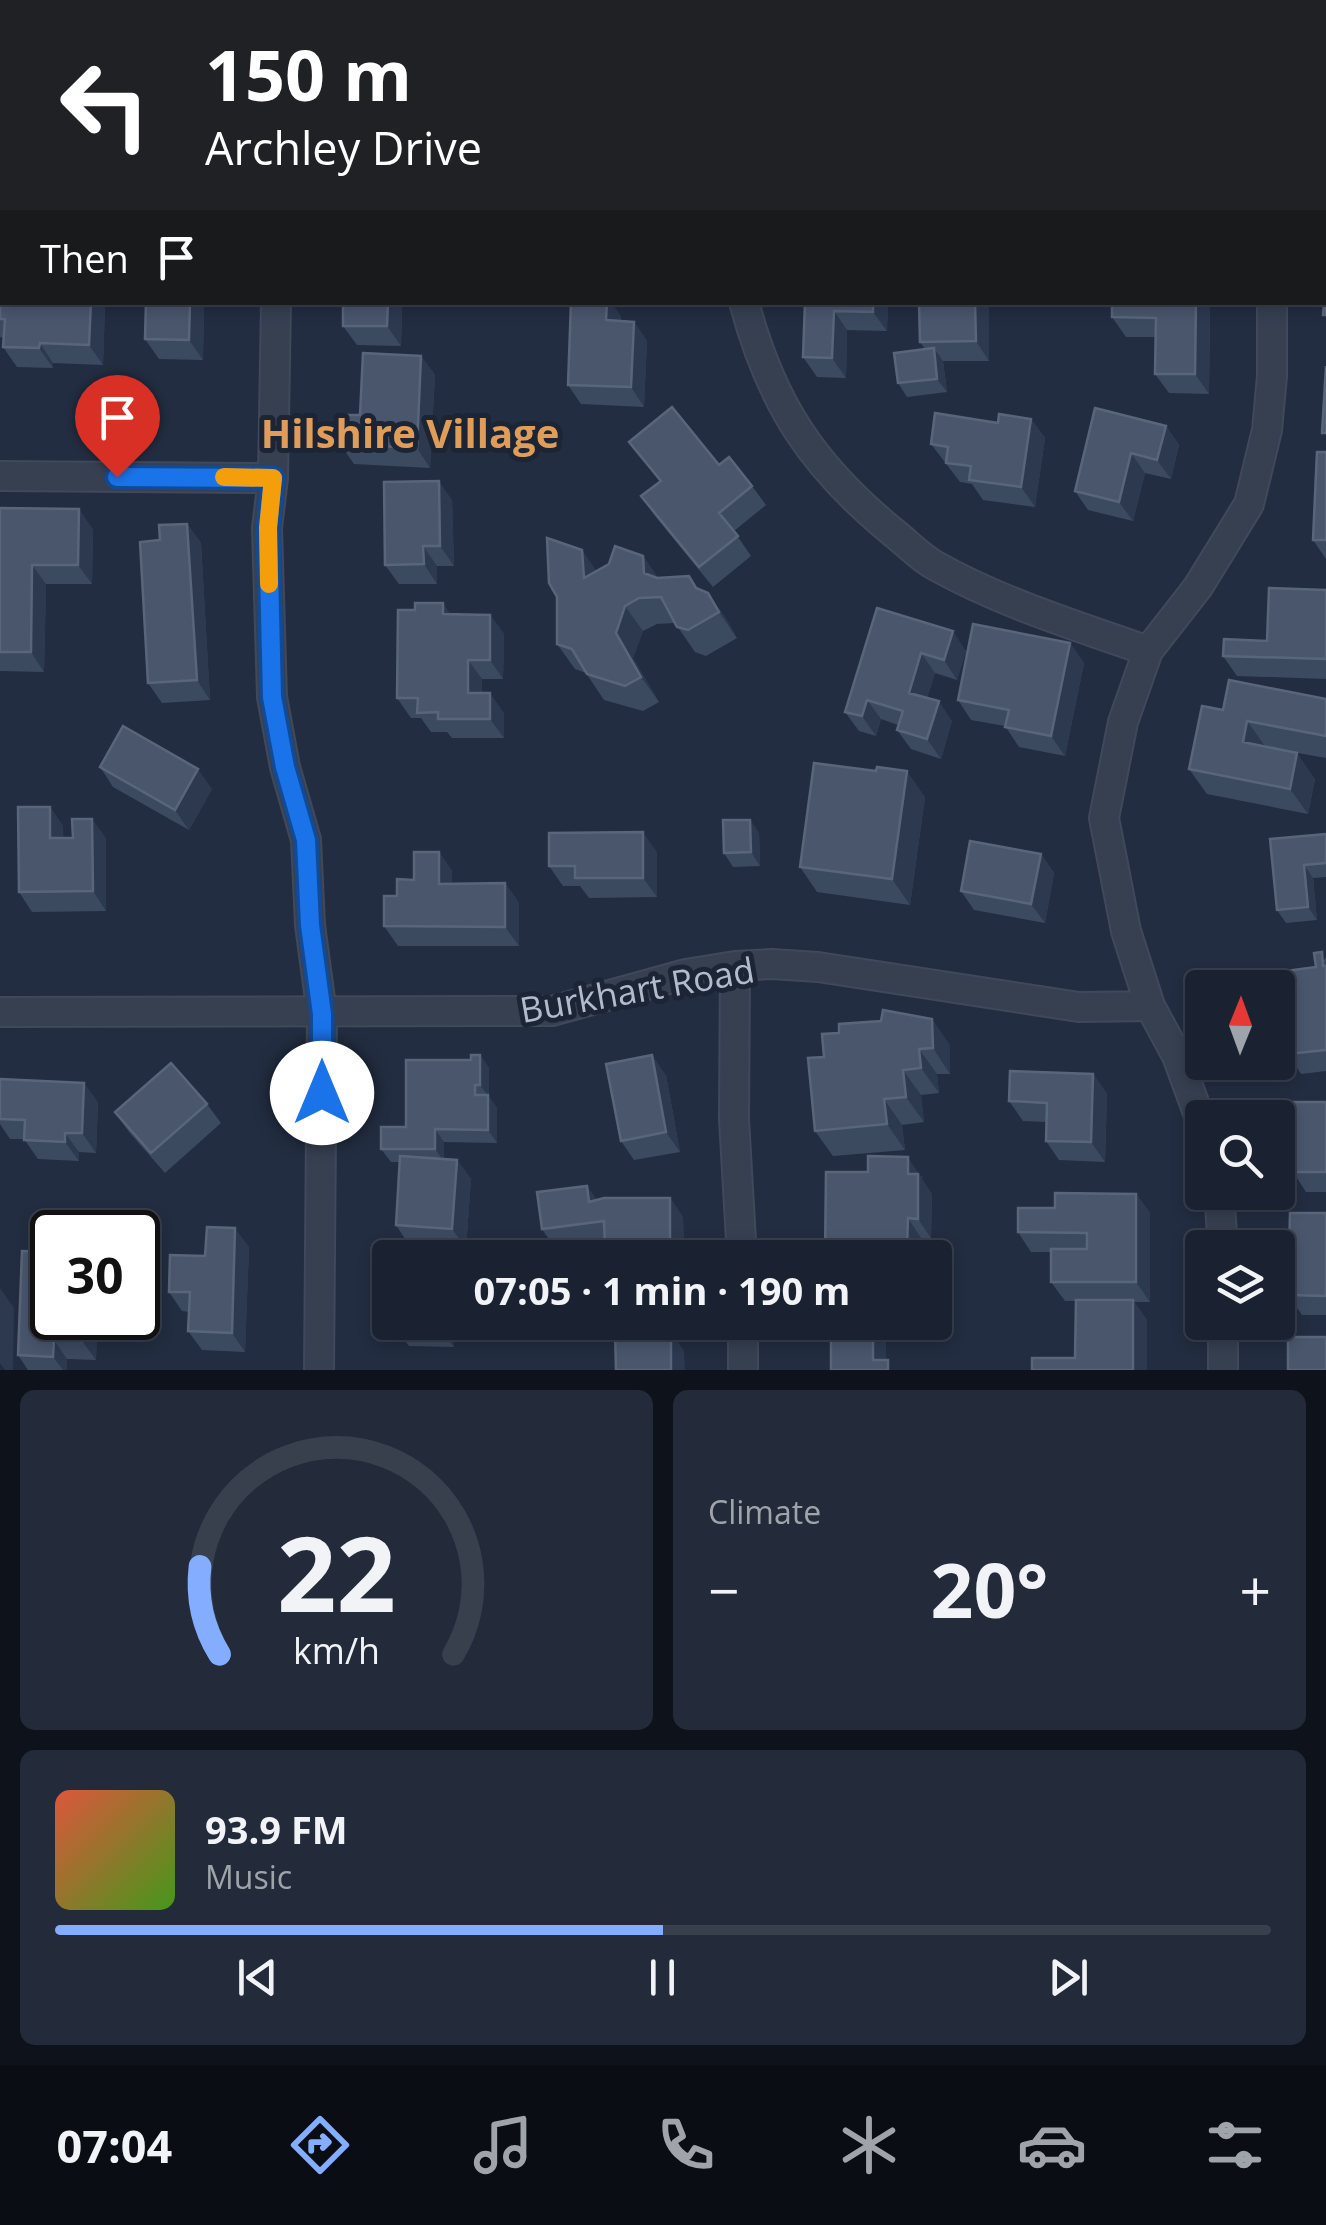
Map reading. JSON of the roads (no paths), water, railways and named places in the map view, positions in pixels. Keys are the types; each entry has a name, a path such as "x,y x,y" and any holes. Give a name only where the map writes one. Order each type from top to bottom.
{"street":[{"path":"276,305 273,478 268,528 272,697 285,767 306,840 310,925 322,1014 319,1370"},
{"path":"745,305 757,351 791,424 831,476 878,520 934,565 1044,614 1148,652"},
{"path":"1193,1100 1177,1056 1150,1006 1126,932 1104,818 1123,722 1148,652 1198,588 1249,504 1267,430 1272,305"},
{"path":"0,476 273,478"},
{"path":"735,966 734,1119 741,1240"},
{"name":"Burkhart Road","path":"0,1012 552,1012 686,974 735,966 818,968 1079,1007 1150,1006"},
{"path":"743,1340 744,1370"},
{"path":"1223,1340 1223,1370"}],"district":[{"name":"Hilshire Village","path":"410,432"}]}
